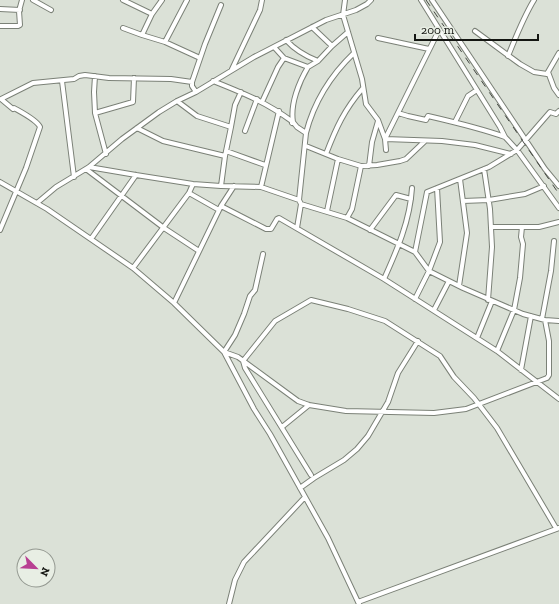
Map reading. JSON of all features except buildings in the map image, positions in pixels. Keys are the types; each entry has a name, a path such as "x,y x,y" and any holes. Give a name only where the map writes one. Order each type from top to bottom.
{"street":[{"path":"0,26 20,25 19,11 22,0"},
{"path":"33,0 51,10"},
{"path":"123,0 152,14"},
{"path":"142,35 152,14 162,0"},
{"path":"166,42 187,0"},
{"path":"232,69 260,10 262,0"},
{"path":"345,0 344,15 362,79 366,104 378,120 385,139 386,150"},
{"path":"37,203 56,187 88,168 122,139 177,101 196,92 232,69 286,40 336,16 344,15 356,10 371,0"},
{"path":"421,0 505,137 517,150 559,208"},
{"path":"432,0 545,169 558,183"},
{"path":"508,56 516,34 521,27 524,16 534,0"},
{"path":"196,92 192,86 192,82 221,5"},
{"path":"0,9 20,10"},
{"path":"312,27 332,46"},
{"path":"122,28 166,42 200,58"},
{"path":"385,139 439,30"},
{"path":"475,31 508,56 534,72 547,74 559,53"},
{"path":"292,122 291,113 303,75 308,67 318,61 348,32"},
{"path":"378,38 429,49"},
{"path":"286,40 292,47 303,55 318,61"},
{"path":"274,47 284,58 308,67"},
{"path":"297,228 306,146 306,133 310,120 330,80 354,53"},
{"path":"262,102 278,67 284,58"},
{"path":"548,72 554,88 559,95"},
{"path":"0,230 17,191 40,127 39,124 26,114 14,108 13,109 1,99 33,83 62,81 85,75 109,78 171,79 192,82"},
{"path":"95,76 95,113 106,154"},
{"path":"95,113 133,102 134,78"},
{"path":"62,81 74,176"},
{"path":"213,81 262,102 278,111 306,133"},
{"path":"326,154 343,115 363,88"},
{"path":"455,122 468,96 477,90"},
{"path":"221,186 235,104 241,92"},
{"path":"245,131 256,99"},
{"path":"177,101 196,116 231,127"},
{"path":"261,187 278,111"},
{"path":"415,252 427,192 484,169 511,154 517,150 550,112 558,112"},
{"path":"398,113 426,120 428,116 455,122 486,130 505,137"},
{"path":"369,166 372,142 378,120"},
{"path":"137,128 163,141 225,156"},
{"path":"385,139 442,141 475,145 511,154"},
{"path":"306,146 338,159 361,166 369,166 406,159 425,141"},
{"path":"226,151 265,165"},
{"path":"327,211 338,159"},
{"path":"348,218 352,209 361,166"},
{"path":"88,168 193,184 261,187 348,218 415,252 430,271 490,300 544,320 559,321"},
{"path":"88,168 121,196 164,228 199,251"},
{"path":"477,338 490,300 492,246 489,200 484,169"},
{"path":"91,239 136,175"},
{"path":"459,286 466,233 460,179"},
{"path":"0,182 37,203 134,268 174,303 224,352 254,409 270,434 328,538 358,603 558,528 497,428 479,404 454,377 440,356 385,321 348,309 311,300 274,321 243,361"},
{"path":"134,268 189,193 193,184"},
{"path":"174,303 220,208 234,186"},
{"path":"463,201 489,200 525,194 544,186"},
{"path":"384,279 400,244 412,188"},
{"path":"415,299 430,271 440,242 437,188"},
{"path":"189,193 266,229 271,229 279,218 297,228 384,279 497,351 559,399"},
{"path":"370,230 396,195 411,198"},
{"path":"491,227 544,227 559,222"},
{"path":"497,351 514,310 521,266 523,244 521,238 522,227"},
{"path":"224,352 238,357 298,401 309,405 346,411 382,412 438,412 470,408 520,387 547,378 549,375 549,341 544,320 554,241"},
{"path":"224,352 235,335 250,296 255,290 264,254"},
{"path":"434,310 449,281"},
{"path":"521,370 532,316"},
{"path":"300,488 344,460 357,449 374,427 393,392 398,373 418,341"},
{"path":"243,361 245,368 311,475"},
{"path":"282,426 309,405"},
{"path":"229,604 235,580 244,562 305,497"}],"railway":[{"path":"426,0 559,194"}]}
